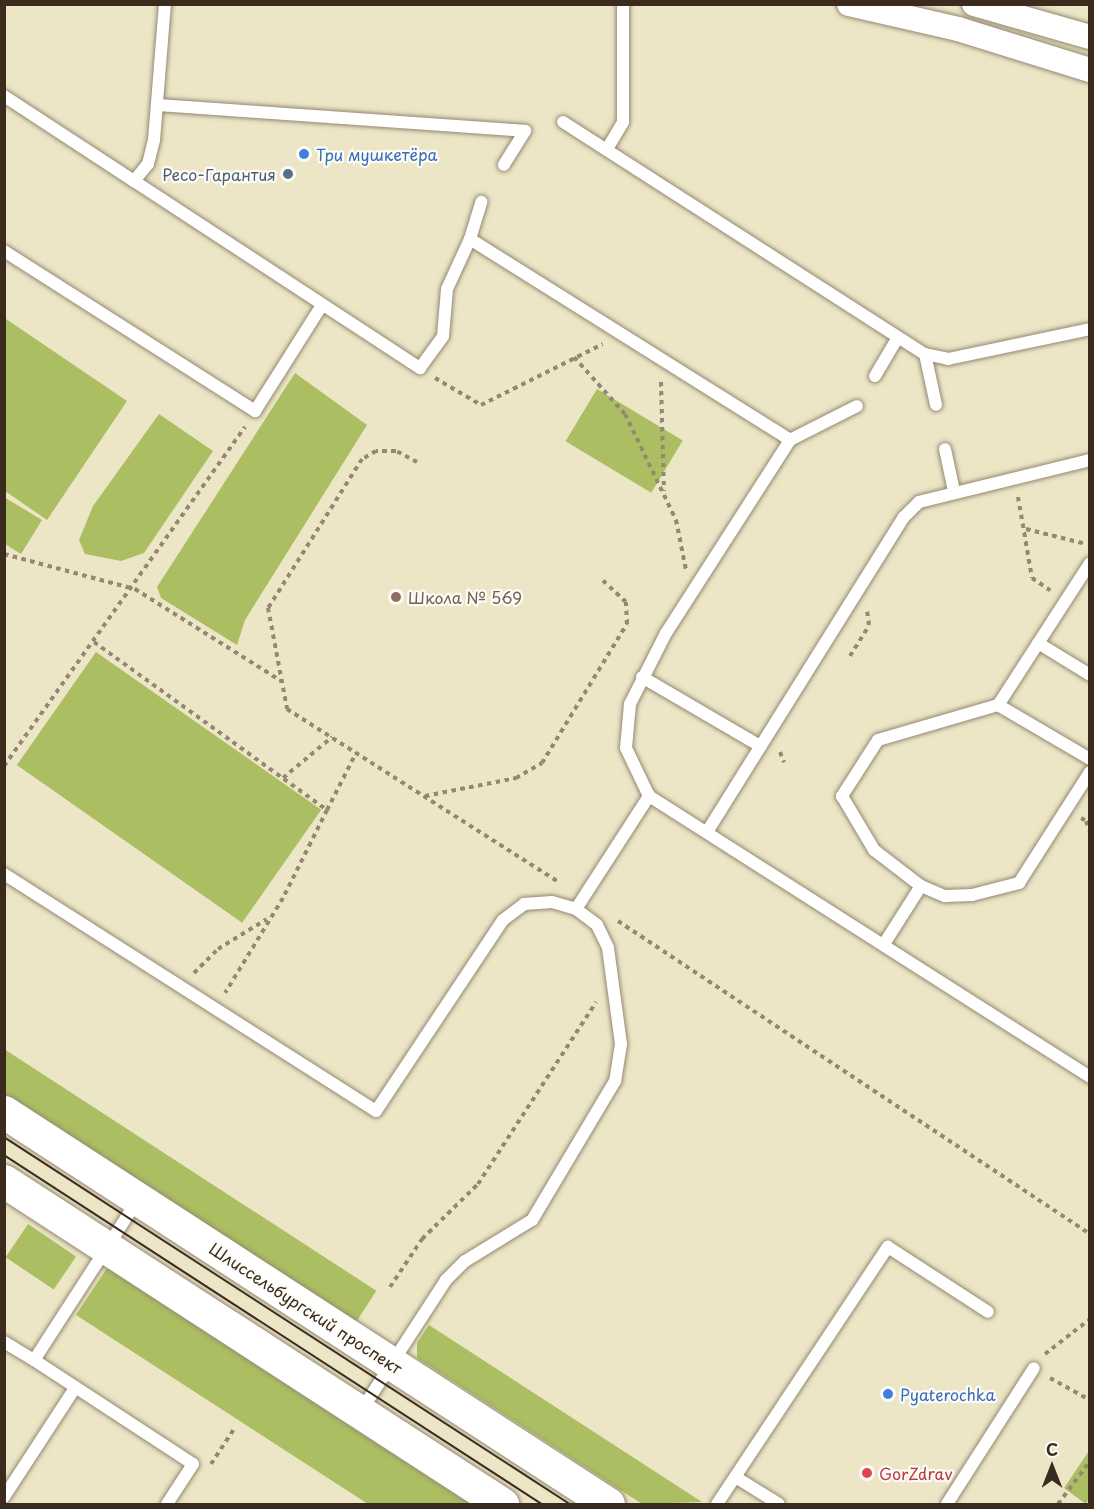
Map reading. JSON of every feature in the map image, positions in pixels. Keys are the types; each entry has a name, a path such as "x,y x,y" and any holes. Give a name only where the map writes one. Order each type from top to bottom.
{"main road":[{"name":"Шлиссельбургский проспект","path":"4,1112 608,1504"},
{"path":"4,1181 502,1504"}],"street":[{"path":"849,4 958,29 1089,70"},
{"path":"974,4 1089,38"}],"lane":[{"path":"134,181 148,164 157,105 165,4"},
{"path":"607,149 623,122 623,4"},
{"path":"4,96 420,368 443,336 447,289 470,239 481,202"},
{"path":"157,105 525,131 504,165"},
{"path":"563,122 897,339 925,354 948,359 1089,329"},
{"path":"470,239 625,334 790,440"},
{"path":"4,251 255,411 322,305"},
{"path":"875,376 897,339"},
{"path":"925,354 936,405"},
{"path":"856,406 790,440 695,587 642,677 625,737 650,796 1089,1077"},
{"path":"945,449 954,491"},
{"path":"706,832 904,517 919,502 954,491 1089,460"},
{"path":"1089,563 998,705 878,740 842,796 874,850 921,886 945,897 1018,883 1089,772"},
{"path":"1038,643 1089,675"},
{"path":"642,677 760,746"},
{"path":"998,705 1089,759"},
{"path":"576,909 650,796"},
{"path":"4,874 376,1112 502,920 524,904 552,902 576,909 597,925 613,976 621,1063 605,1101 532,1220 465,1260 360,1412"},
{"path":"884,944 921,886"},
{"path":"34,1360 138,1199"},
{"path":"717,1504 737,1478 888,1247 988,1311"},
{"path":"4,1342 193,1464 167,1504"},
{"path":"947,1504 1034,1368"},
{"path":"4,1497 75,1388"},
{"path":"737,1478 779,1504"}],"path":[{"path":"420,368 481,405 574,357 625,334"},
{"path":"574,357 625,414 676,520 681,561 695,587"},
{"path":"661,357 664,494"},
{"path":"4,766 135,589 255,411"},
{"path":"417,462 396,451 376,451 362,459 268,608 287,709 583,898 1089,1234"},
{"path":"1016,490 1026,528 1032,578 1062,597"},
{"path":"1026,528 1089,545"},
{"path":"4,554 135,589 282,681"},
{"path":"425,796 516,778 542,763 627,624 626,602 602,580"},
{"path":"94,642 327,810"},
{"path":"283,778 332,737"},
{"path":"217,1010 270,917 356,753"},
{"path":"1086,821 1089,831"},
{"path":"181,986 218,949 270,917"},
{"path":"390,1287 422,1239 478,1184 613,976"},
{"path":"1089,1319 1034,1368 1089,1400"},
{"path":"1058,1504 1089,1461"}],"green space":[{"path":"6,319 127,401 47,520 5,491"},
{"path":"295,373 367,425 245,620 237,645 161,598 157,587"},
{"path":"597,389 683,441 651,493 566,441"},
{"path":"159,414 213,451 144,553 121,561 85,554 79,540 93,506"},
{"path":"4,497 42,520 21,554 5,544"},
{"path":"96,652 321,810 242,923 17,765"},
{"path":"4,1049 376,1291 354,1325 4,1098"},
{"path":"28,1224 76,1256 54,1290 6,1257"},
{"path":"107,1268 470,1504 368,1504 76,1315"},
{"path":"429,1325 702,1502 642,1504 417,1358 417,1343"},
{"path":"1089,1451 1089,1498 1086,1504 1064,1488"}],"tram line":[{"path":"4,1137 570,1504"},
{"path":"4,1155 542,1504"}],"place":[{"name":"Три мушкетёра","path":"304,154"},
{"name":"Ресо-Гарантия","path":"288,174"},
{"name":"Школа № 569","path":"396,597"},
{"name":"Pyaterochka","path":"888,1394"},
{"name":"GorZdrav","path":"867,1473"}]}
